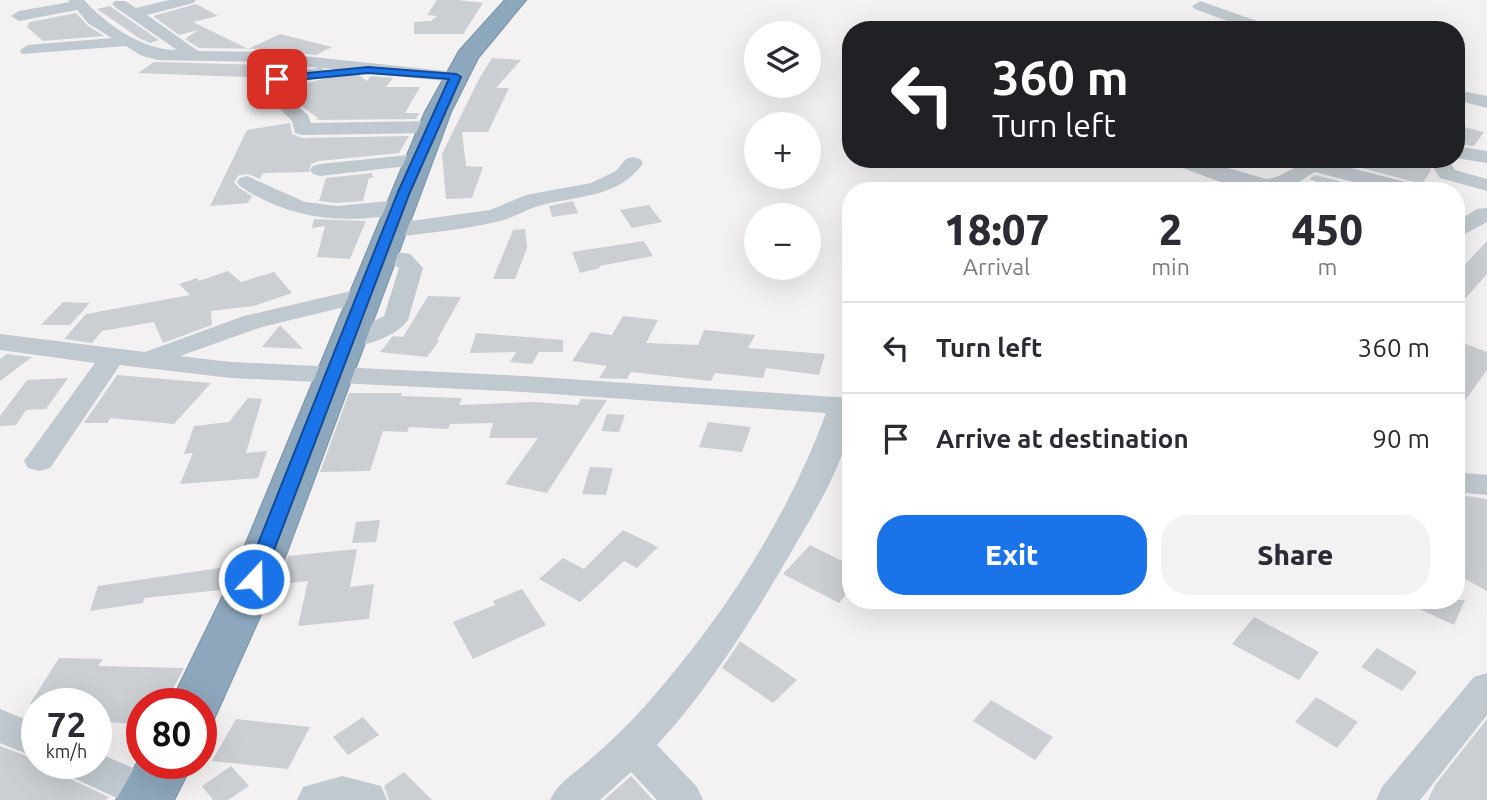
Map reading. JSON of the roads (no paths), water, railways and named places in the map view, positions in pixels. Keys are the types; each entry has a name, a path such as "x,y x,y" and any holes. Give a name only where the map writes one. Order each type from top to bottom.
{"highway":[{"path":"203,688 254,579 432,127 467,56 516,0"}],"street":[{"path":"188,0 127,9 194,56"},
{"path":"19,16 78,2 95,21 158,55 277,58 368,70 456,77"},
{"path":"1200,6 1242,21"},
{"path":"28,50 130,41"},
{"path":"277,79 368,70"},
{"path":"1465,97 1487,102"},
{"path":"290,99 285,105 300,119 302,129 432,127"},
{"path":"1465,157 1487,157"},
{"path":"320,170 418,160"},
{"path":"247,182 277,202 308,211 341,214 389,232 495,216 520,204 597,187 623,175 633,163"},
{"path":"1206,168 1250,182"},
{"path":"1280,182 1289,180 1304,168"},
{"path":"1325,168 1379,182"},
{"path":"1447,168 1447,174 1487,185"},
{"path":"1465,207 1486,214"},
{"path":"1465,227 1486,214"},
{"path":"347,340 372,333 395,320 411,268 407,261 401,258 389,232"},
{"path":"147,360 189,341 253,320 364,295"},
{"path":"0,342 231,370 334,373 842,405"},
{"path":"39,461 113,357"},
{"path":"570,800 633,747 688,683 738,613 799,512 842,417"},
{"path":"1465,483 1487,485"},
{"path":"1396,800 1487,688"},
{"path":"0,725 21,735"},
{"path":"633,747 683,800"},
{"path":"112,774 153,789"},
{"path":"317,800 326,795 348,792 367,799"}]}
